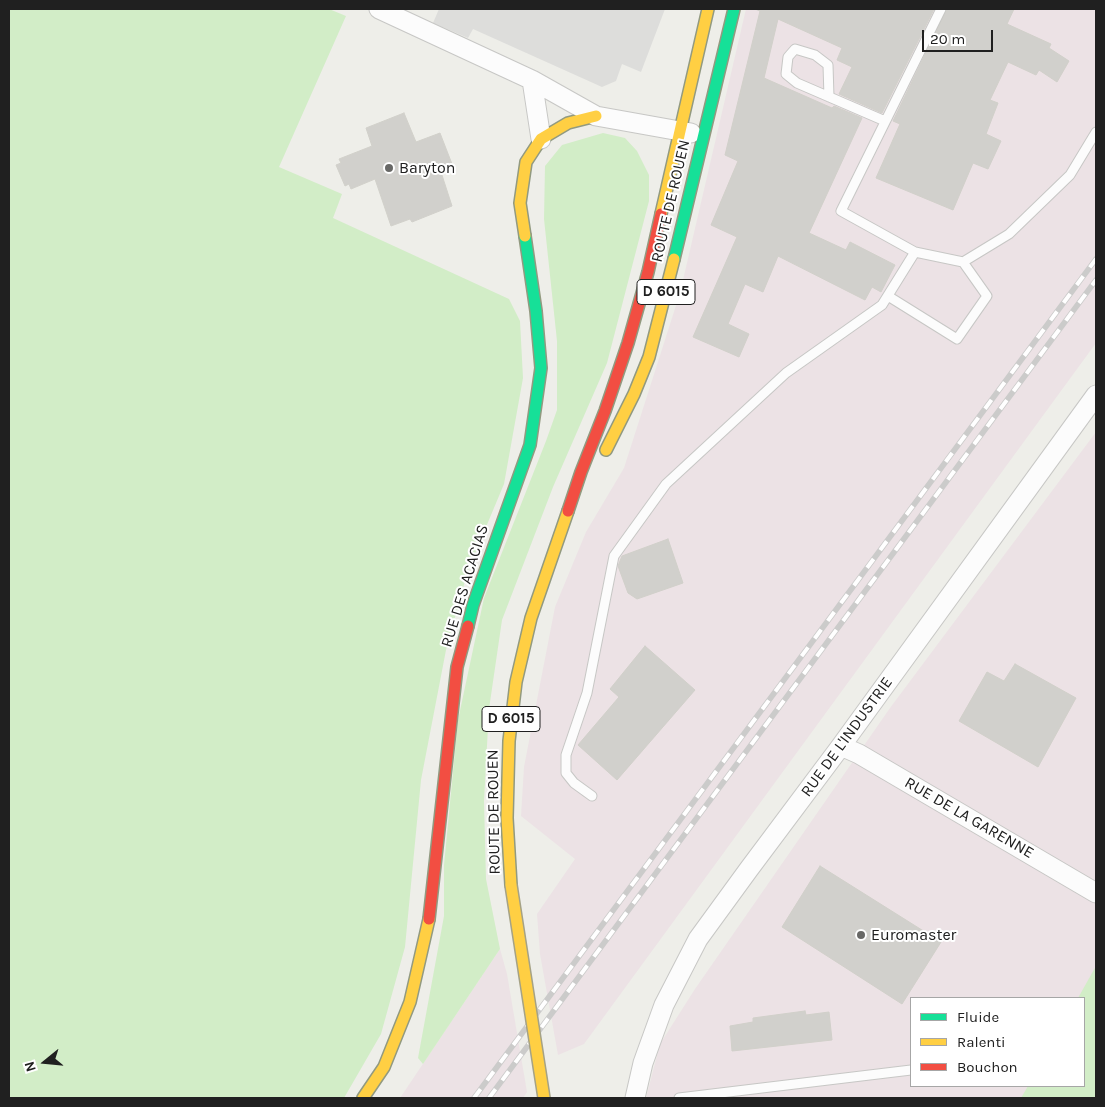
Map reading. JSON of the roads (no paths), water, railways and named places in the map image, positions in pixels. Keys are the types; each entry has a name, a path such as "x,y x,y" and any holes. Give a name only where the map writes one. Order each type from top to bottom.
{"main road":[{"name":"ROUTE DE ROUEN","path":"544,1098 511,885 507,818 509,741 516,682 531,618 628,343 648,272 708,9"},
{"name":"ROUTE DE ROUEN","path":"602,458 634,394 648,358 688,203 734,9"},
{"name":"RUE DES ACACIAS","path":"363,1098 384,1067 410,1002 429,920 457,667 473,605 530,445 541,368 536,311 520,203 526,162 541,139 568,123 596,116"},
{"name":"ROUTE DE ROUEN","path":"551,558 589,483"}],"street":[{"path":"379,9 532,80 596,116 703,135"},
{"path":"532,80 541,139"},
{"name":"RUE DE L'INDUSTRIE","path":"635,1098 643,1063 664,1005 698,939 1096,395"},
{"name":"RUE DE LA GARENNE","path":"841,746 859,754 1096,893"}],"lane":[{"path":"888,296 957,339 987,296 963,262 915,252 841,211 941,9"},
{"path":"829,97 828,65 815,55 795,49 788,57 786,74 797,83 829,97 885,121"},
{"path":"963,262 1008,234 1070,175 1096,132"},
{"path":"592,796 574,783 566,772 566,755 587,693 614,556 666,484 786,373 882,305 915,252"},
{"path":"679,1098 910,1070"}],"railway":[{"path":"474,1098 1096,259"},
{"path":"489,1098 1096,280"}],"place":[{"name":"Baryton","path":"389,168"},
{"name":"Euromaster","path":"861,935"}]}
